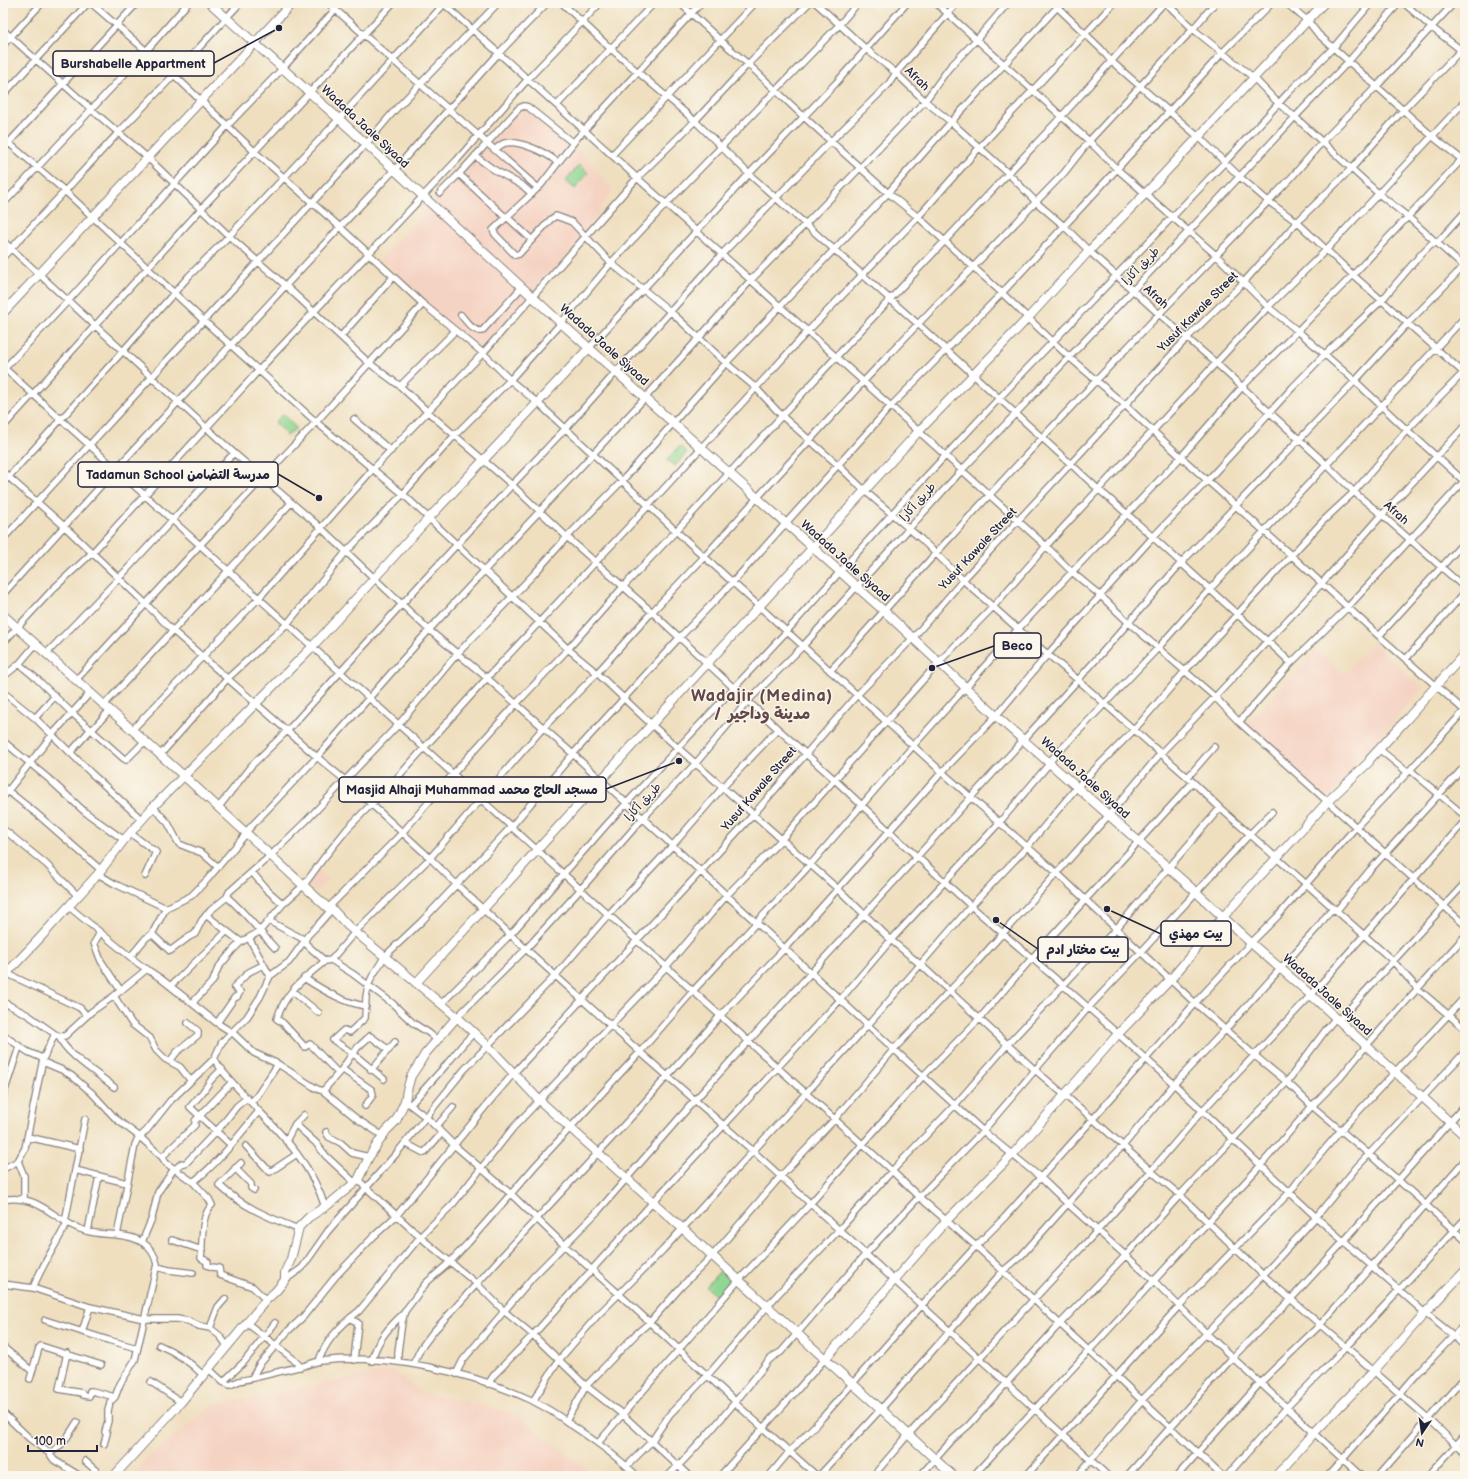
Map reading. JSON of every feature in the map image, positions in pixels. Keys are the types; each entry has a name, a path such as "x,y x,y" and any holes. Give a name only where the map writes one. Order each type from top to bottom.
{"street":[{"path":"3,45 42,3"},
{"path":"3,95 88,3"},
{"path":"91,3 174,76 228,125 255,152 340,227 423,304 483,353 510,380 538,403 565,430 705,556 759,607 999,823 1056,872 1196,1003 1254,1055 1287,1082 1312,1106 1399,1180 1465,1240"},
{"path":"3,149 137,3"},
{"path":"3,204 146,51 188,3"},
{"name":"Wadada Jaale Siyaad","path":"210,3 561,323 884,611 996,716 1196,892 1250,943 1311,995 1465,1136"},
{"path":"3,257 65,192 118,133 174,76 240,3"},
{"path":"3,313 292,3"},
{"path":"328,3 538,188"},
{"path":"341,3 68,301 3,368 172,521 229,570 258,598 399,724 919,1197 976,1246 1089,1350 1222,1476"},
{"path":"3,427 201,209 393,3"},
{"path":"3,483 123,351 174,292 284,178 394,60 444,3 1019,521 1072,572 1216,697 1239,722 1465,925"},
{"path":"3,539 38,503 203,320 366,144 395,110 498,3"},
{"path":"3,594 177,402 394,170 499,53 547,3"},
{"path":"562,3 611,49 695,121 749,174 806,223 1000,398 1015,414 1098,490 1128,514 1182,562 1292,663"},
{"path":"3,643 53,589 92,553 259,370 457,160 478,135 509,103 528,79 600,3"},
{"path":"557,105 654,3"},
{"path":"680,3 860,168 918,217 1002,293 1069,357 1125,405 1379,636 1465,710 1356,827 1278,916 1250,943 1005,1217 922,1305 769,1476"},
{"path":"701,3 573,143 538,188 493,230 495,234 515,255 519,254 551,219 556,216 572,222 611,263 671,312 726,363 756,388 782,416 936,553 963,580 1018,630 1105,703 1220,808 1364,935 1392,961 1417,988 1465,1029"},
{"path":"612,155 755,3"},
{"path":"132,730 258,598 373,469 483,353 637,178 695,121 748,64 809,3"},
{"name":"Afrah","path":"816,3 866,49 896,73 924,101 951,122 1008,173 1132,291 1216,363 1327,465 1354,492 1465,588"},
{"path":"160,755 228,678 287,624 346,552 403,494 455,435 510,380 561,323 611,263 858,3"},
{"path":"87,1016 80,1008 5,975 78,896 153,807 312,647 373,578 538,403 803,116 836,83 907,3"},
{"path":"936,3 1117,169 1217,256 1268,306 1325,354 1465,481 1348,607 1292,663 1239,722"},
{"path":"218,808 251,766 288,730 401,604 565,430 722,254 831,141 888,85 896,73 957,3"},
{"path":"131,956 146,938 152,934 166,908 190,897 207,880 246,833 317,757 429,630 700,339 751,280 924,101 949,68 1008,3"},
{"path":"193,1004 212,981 222,964 241,942 259,932 283,904 304,885 348,828 372,805 487,678 540,623 808,331 918,217 979,148 1114,3"},
{"path":"117,1235 136,1140 170,1101 214,1059 222,1042 233,1033 247,1017 260,998 270,976 288,962 308,935 318,926 330,908 402,833 516,704 1165,3 1193,29 1254,78 1279,104 1352,168 1379,194 1408,217 1465,267 1408,323 1355,381 1182,562 1024,740 970,797 918,857 695,1100 599,1210 538,1272 462,1360 456,1374"},
{"path":"365,1106 373,1095 372,1090 340,1071 310,1044 305,1047 277,1019 281,1007 292,991 304,978 328,961 355,932 430,858 543,728 597,673 864,381 1064,173 1088,141 1193,29 1215,3"},
{"path":"384,1079 333,1040 344,1030 350,1032 364,1018 368,986 385,956 421,922 511,827 573,754 732,582 891,406 1002,293 1117,169 1222,52 1272,3"},
{"path":"372,1361 377,1344 426,1283 450,1262 640,1052 693,991 810,865 861,804 1018,630 1181,457 1242,387 1353,275 1464,159 1432,136 1318,34 1308,21 1286,3"},
{"path":"416,983 919,431 1028,318 1089,251 1146,193 1324,3"},
{"path":"441,1004 511,934 626,803 787,631 906,498 1225,162 1288,93 1334,48 1371,3"},
{"name":"طريق أكارا","path":"457,1017 526,949 643,818 696,763 748,701 803,646 962,470 1349,61 1399,3"},
{"path":"1404,3 1431,27 1464,49"},
{"path":"830,671 1042,438 1159,314 1217,256 1322,142 1377,86 1454,3"},
{"path":"152,934 170,951 195,934 202,920 211,910 227,897 229,892 306,822 399,724 458,654 512,598 567,537 622,481 726,363 888,193 951,122 1005,65 1057,4 1085,34 1102,49 1111,61 1198,137 1240,177 1268,201 1297,222 1353,275 1464,373 1407,430 1354,492 1323,521 1185,671 1134,730 1077,788 1027,847 971,906 868,1025 753,1152 598,1315 559,1360 533,1401"},
{"path":"3,30 91,110 148,158 257,262 286,286 369,363 400,386 512,485 778,729 834,778 971,906 1063,985 1174,1084 1316,1217 1400,1290 1424,1313 1453,1335 1465,1347"},
{"name":"Yusuf Kawale Street","path":"252,1378 259,1365 276,1347 288,1331 304,1317 346,1266 397,1215 513,1074 753,815 857,695 913,638 963,580 1187,338 1244,282 1297,222 1352,168 1403,110 1464,49"},
{"path":"319,1361 331,1338 350,1318 359,1311 420,1237 453,1204 513,1128 666,967 727,895 781,840 834,778 939,662 993,607 1046,546 1268,306 1326,250 1465,101"},
{"path":"440,193 519,108 524,106 528,107 573,143"},
{"path":"3,138 121,242 230,345 316,422 403,494 512,598 597,673 652,725 838,890 1035,1070 1180,1195 1263,1275 1429,1420 1465,1454"},
{"path":"495,150 507,142 530,147 558,162"},
{"path":"475,156 493,169 523,186 532,194"},
{"path":"459,174 532,240"},
{"path":"413,1364 421,1348 434,1332 599,1153 720,1016 838,890 942,772 996,716 1048,654 1153,537 1325,354 1382,300 1422,253 1431,244 1437,243 1465,212"},
{"path":"3,241 177,402 320,527 429,630 487,678 573,754 983,1131 1040,1177 1126,1255 1207,1334 1287,1407 1342,1460 1362,1476"},
{"path":"341,336 393,277"},
{"path":"461,315 475,329 479,331 482,330 522,287"},
{"path":"76,680 316,422 423,304"},
{"path":"488,1384 494,1375 533,1335 653,1202 840,1000 891,940 999,823 1049,764 1049,762 1158,648 1210,589 1465,317"},
{"path":"400,386 455,331"},
{"path":"354,419 390,451"},
{"path":"566,1421 586,1386 633,1336 650,1322 681,1287 712,1256 780,1177 834,1120 894,1049 977,962 1056,872 1109,815 1160,754 1216,697 1465,426"},
{"path":"46,654 119,578 234,453"},
{"path":"3,472 64,526 172,630 345,780 526,949 753,1152 865,1255 895,1280 948,1331 1036,1409 1108,1476"},
{"path":"70,753 91,730 107,708 172,630 291,503"},
{"path":"1379,636 1465,541"},
{"path":"1406,659 1465,592"},
{"path":"3,615 184,776 348,926 457,1017 488,1046 513,1074 540,1100 797,1334 881,1408 953,1476"},
{"path":"3,677 18,664 36,644"},
{"path":"720,1476 947,1220 1013,1154 1118,1034 1171,979 1223,918 1328,801 1369,762 1370,758 1465,653"},
{"path":"18,664 126,760 144,742"},
{"path":"3,692 35,718 142,820"},
{"path":"3,797 52,735 90,693"},
{"path":"35,718 55,696"},
{"path":"114,1476 181,1402 248,1324 266,1300 285,1280 302,1268 328,1232 405,1143 464,1070 556,975 608,915 673,846 723,788 778,729"},
{"path":"3,741 85,812 124,840"},
{"path":"1188,778 1214,747"},
{"path":"1379,749 1406,771 1410,770 1465,816"},
{"path":"457,1017 425,1054 411,1076 407,1090 408,1103 426,1117 454,1145 511,1194 763,1429 818,1476 881,1408 1003,1271 1021,1256 1123,1146 1174,1084 1318,927 1330,911 1338,909 1385,853 1465,766"},
{"path":"598,1443 739,1280 810,1204 923,1076 979,1019 1032,958 1193,782"},
{"path":"3,787 37,814 99,872 115,884 166,908"},
{"path":"153,807 168,823 180,844 202,853 218,867"},
{"path":"627,1466 651,1442 670,1414 707,1376 768,1306 955,1105 1008,1044 1116,929 1220,808"},
{"path":"668,1476 695,1449 736,1403 769,1360 781,1352 865,1255 983,1131 1088,1008 1272,812"},
{"path":"873,1476 908,1435 1098,1230 1202,1111 1311,995 1414,880 1465,820"},
{"path":"3,829 46,864 78,896"},
{"path":"130,833 156,852 145,876"},
{"path":"252,872 266,889 283,904"},
{"path":"920,1476 953,1439 969,1425 1007,1384 1060,1324 1126,1255 1180,1195 1234,1140 1287,1082 1328,1026 1334,1020 1338,1020 1465,883"},
{"path":"227,897 242,911 259,932 275,948"},
{"path":"68,906 100,933 217,1023 233,1033 254,1053 278,1064 318,1089 323,1090 357,1119 383,1136"},
{"path":"206,916 241,942"},
{"path":"269,921 305,940 306,944 328,961 354,974 392,1003 412,1023 429,1033 437,1040"},
{"path":"170,986 226,932"},
{"path":"100,933 94,943 102,961 121,991"},
{"path":"974,1476 1153,1280 1261,1165 1312,1106 1340,1078 1417,988 1465,936"},
{"path":"249,938 270,976"},
{"path":"217,1023 240,992 234,987 249,972 263,964"},
{"path":"57,1035 66,1036 87,1016 121,991 147,969"},
{"path":"304,978 351,1004 359,1003 366,1006"},
{"path":"292,991 319,1013"},
{"path":"114,996 132,1024 150,1038 156,1050 180,1067 191,1081"},
{"path":"1026,1476 1179,1306 1290,1192 1341,1130 1450,1015 1465,997"},
{"path":"3,1002 28,1015 57,1035 62,1043 114,1087"},
{"path":"170,1061 177,1052 198,1035 198,1032 188,1023"},
{"path":"285,1280 285,1272 291,1259 298,1228 308,1217 344,1193 356,1181 369,1157 383,1136 396,1121 408,1103 446,1065 474,1033"},
{"path":"3,1035 19,1047 42,1058 43,1062 72,1076 92,1093 116,1119 140,1137 162,1157 166,1163 193,1182 209,1199 212,1205 205,1216 201,1240 201,1258 208,1262 207,1264 212,1267 218,1268 220,1275 253,1287 266,1300"},
{"path":"5,1168 18,1160 24,1152 43,1062 57,1035"},
{"path":"323,1090 353,1055 357,1048 370,1036 389,1050"},
{"path":"371,1070 395,1042"},
{"path":"3,1096 19,1047"},
{"path":"1077,1476 1142,1400 1263,1275 1316,1217 1356,1168 1370,1155 1465,1052"},
{"path":"214,1059 232,1082 259,1110 297,1154 315,1180 325,1207"},
{"path":"142,1242 152,1218 158,1192 175,1169 182,1163 185,1164 237,1106 257,1096 278,1064"},
{"path":"222,1069 211,1080 190,1107 231,1145"},
{"path":"162,1157 190,1131 195,1125 195,1121 232,1082"},
{"path":"1127,1476 1233,1357 1291,1299 1344,1241 1465,1105"},
{"path":"436,1127 453,1107"},
{"path":"193,1182 231,1145 259,1110"},
{"path":"286,1141 295,1124 304,1115"},
{"path":"33,1288 41,1268 54,1248 66,1222 80,1149 84,1119"},
{"path":"295,1124 316,1143 326,1156 356,1181 368,1187 420,1237 477,1284 504,1311 533,1335 586,1386 622,1414 688,1476"},
{"path":"326,1132 329,1137 341,1143 352,1153 369,1157"},
{"path":"405,1143 424,1153 442,1133"},
{"path":"28,1137 80,1149"},
{"path":"246,1146 270,1172 297,1154"},
{"path":"18,1160 24,1176 24,1199"},
{"path":"1177,1476 1260,1383 1320,1325 1465,1160"},
{"path":"241,1164 235,1168 219,1185 240,1202 261,1214 298,1228"},
{"path":"235,1168 251,1184 254,1190"},
{"path":"75,1170 127,1183"},
{"path":"88,1231 99,1176"},
{"path":"3,1200 12,1198 24,1199 39,1204 66,1222 88,1231 131,1237 142,1242 152,1250 156,1257 157,1267 135,1360 110,1402 108,1421 104,1432 107,1433 104,1444"},
{"path":"1227,1476 1287,1407 1400,1290 1465,1219"},
{"path":"172,1240 202,1250"},
{"path":"157,1267 193,1273"},
{"path":"1276,1476 1314,1433 1373,1372 1424,1313 1465,1271"},
{"path":"3,1284 33,1288 90,1307 144,1319 177,1319 210,1328 220,1336 228,1347"},
{"path":"210,1328 218,1307 225,1299"},
{"path":"82,1332 90,1307"},
{"path":"398,1361 402,1322 405,1311"},
{"path":"350,1318 358,1323 354,1360"},
{"path":"45,1320 138,1348"},
{"path":"223,1382 244,1362 275,1323"},
{"path":"248,1324 292,1358 301,1367"},
{"path":"1328,1476 1399,1394 1465,1324"},
{"path":"159,1345 178,1354 230,1385 319,1361 398,1361 456,1374 533,1401 598,1443 637,1476"},
{"path":"30,1379 39,1348 41,1346 102,1365"},
{"path":"3,1347 32,1371"},
{"path":"67,1353 59,1389 82,1393 83,1395 89,1396 90,1391 92,1391 111,1396 113,1399"},
{"path":"1378,1476 1429,1420 1465,1377"},
{"path":"151,1382 181,1402"},
{"path":"3,1413 29,1438 49,1453 54,1460 80,1476"},
{"path":"49,1453 54,1451 66,1440 77,1422"},
{"path":"1428,1476 1465,1435"},
{"path":"85,1461 102,1476"}],"shaded area":[{"path":"525,105 585,156 613,189 583,239 480,349 427,303 380,259"},
{"path":"1373,642 1423,688 1367,751 1327,800 1247,725 1316,650 1344,674"},
{"path":"317,868 329,879 316,892 306,884"},
{"path":"392,1370 423,1393 516,1414 547,1440 585,1466 595,1476 131,1476 147,1459 210,1407 226,1402"}],"green space":[{"path":"579,165 588,173 575,189 566,181"},
{"path":"284,414 296,428 287,436 275,422"},
{"path":"680,446 687,452 675,466 667,460"},
{"path":"720,1271 730,1280 724,1291 721,1290 720,1291 722,1293 719,1296 717,1294 716,1296 706,1287"}],"place":[{"name":"Burshabelle Appartment","path":"279,28"},
{"name":"Tadamun School مدرسة التضامن","path":"319,498"},
{"name":"Beco","path":"932,668"},
{"name":"Masjid Alhaji Muhammad مسجد الحاج محمد","path":"679,761"},
{"name":"بيت مهذي","path":"1107,909"},
{"name":"بيت مختار ادم","path":"996,920"}],"district":[{"name":"Wadajir (Medina) / مدينة وداجير","path":"762,705"}]}
